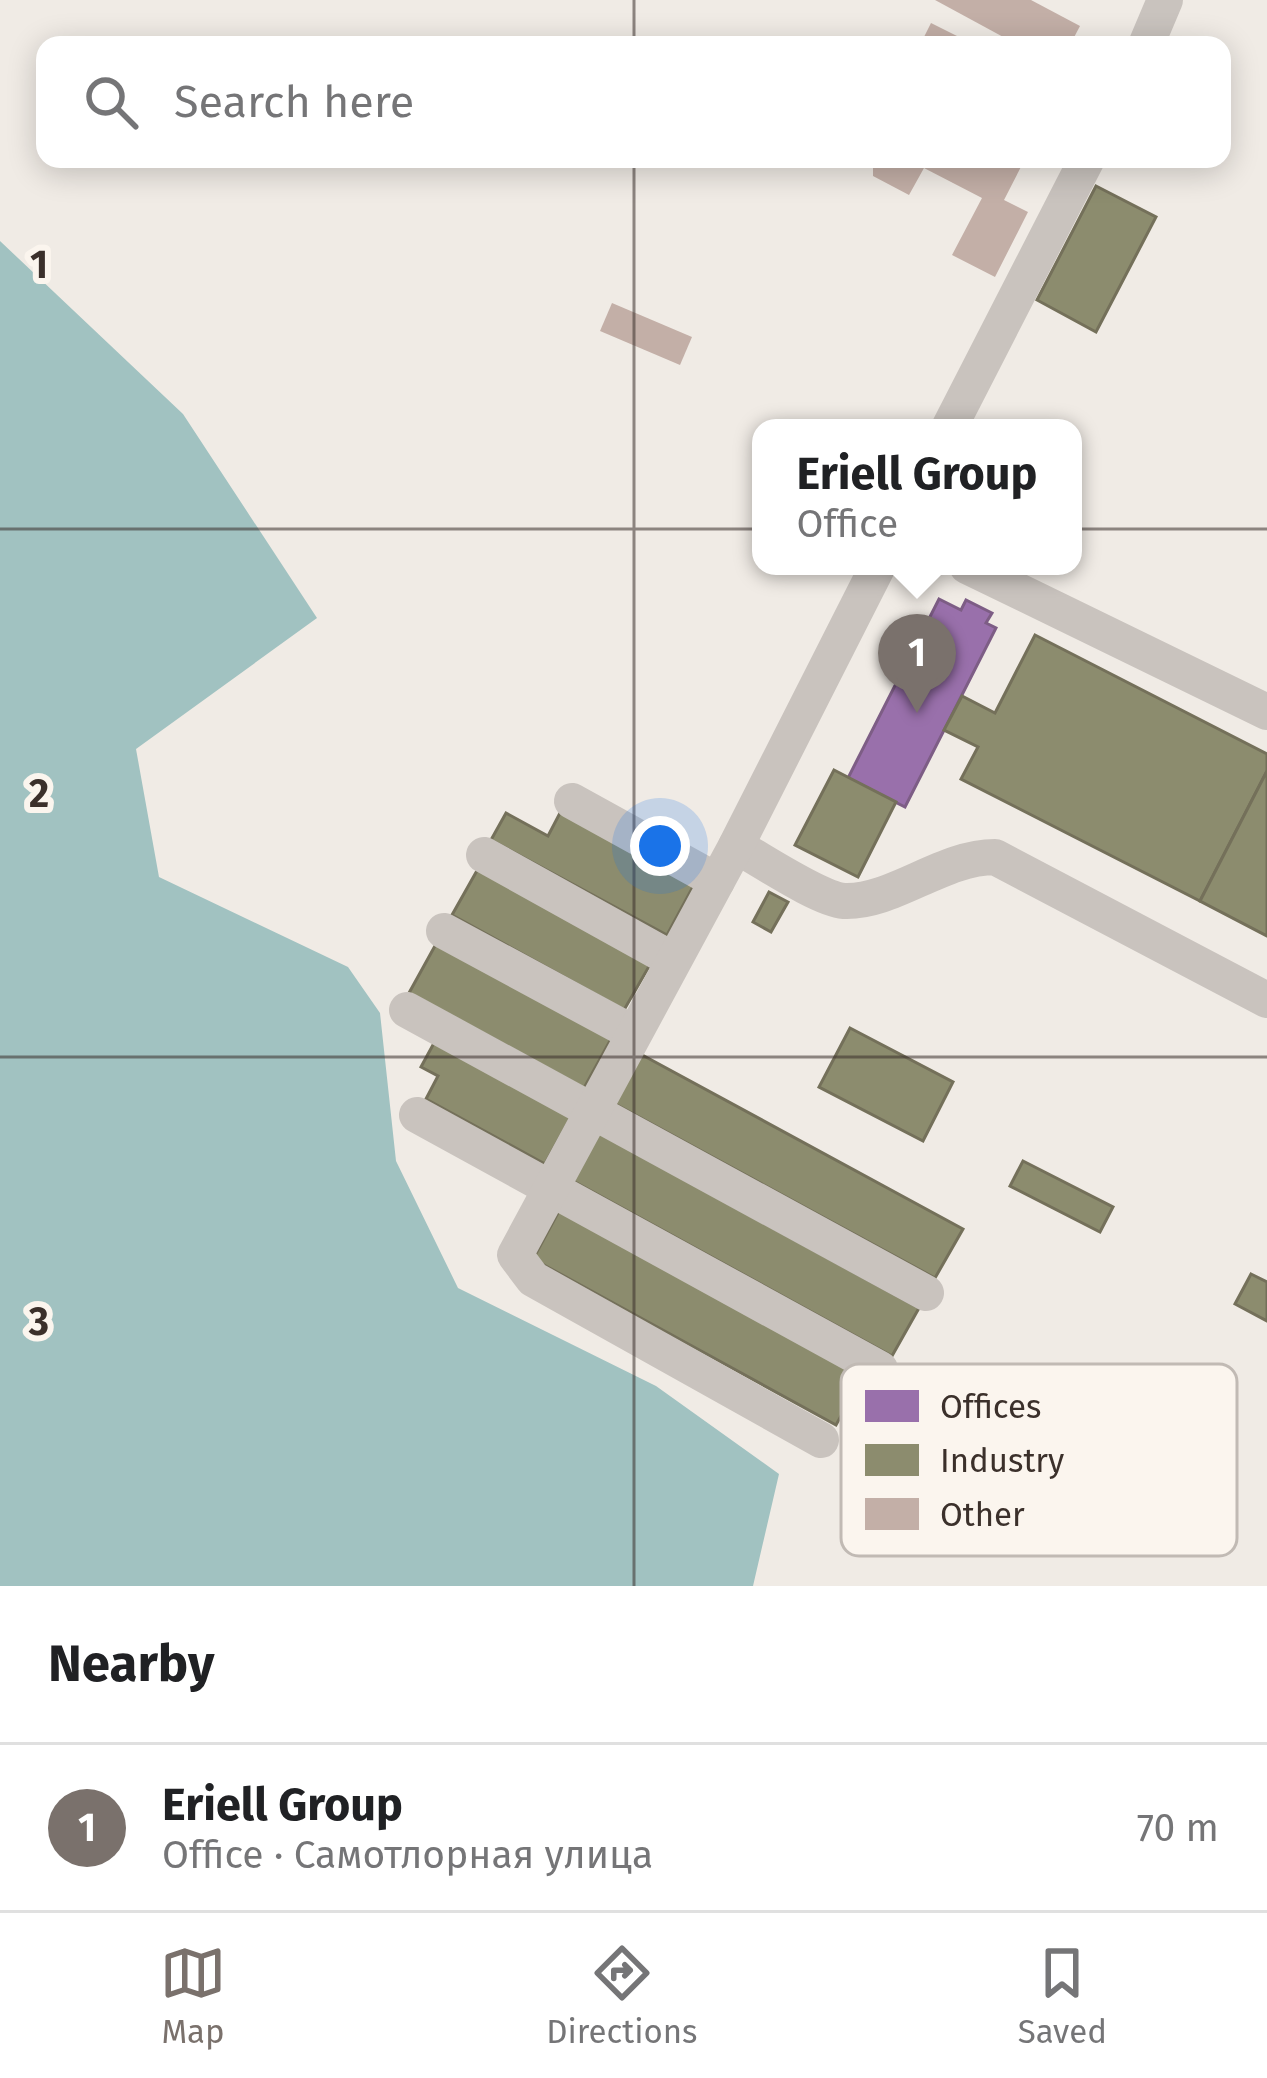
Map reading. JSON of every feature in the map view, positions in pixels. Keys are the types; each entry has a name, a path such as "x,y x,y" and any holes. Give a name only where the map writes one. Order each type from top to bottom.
{"street":[{"path":"1150,36 1165,0"},
{"path":"954,419 1083,168"},
{"path":"821,1440 533,1279 515,1255 736,846 873,575"},
{"path":"986,575 1267,712"},
{"path":"572,801 717,881"},
{"path":"736,846 839,901 860,898 971,857 995,857 1267,1000"},
{"path":"484,855 673,960"},
{"path":"444,931 633,1033"},
{"path":"407,1010 926,1293"},
{"path":"417,1115 871,1364"}],"water":[{"path":"0,241 183,414 317,618 136,749 159,877 348,967 380,1013 396,1161 458,1288 656,1386 779,1474 753,1586 0,1586"}],"building: Offices":[{"path":"939,599 961,610 966,600 992,613 986,623 996,628 905,807 848,778"}],"building: Industry":[{"path":"1096,186 1156,217 1096,332 1037,300"},
{"path":"1035,635 1267,754 1267,771 1200,901 961,779 978,747 944,730 962,696 995,713"},
{"path":"834,770 896,802 858,877 795,845"},
{"path":"1267,771 1267,936 1200,901"},
{"path":"561,811 695,883 667,935 491,840 506,813 548,836"},
{"path":"479,867 651,963 624,1010 452,915"},
{"path":"769,892 788,902 771,932 753,922"},
{"path":"436,944 611,1039 584,1088 409,993"},
{"path":"850,1028 953,1082 923,1141 819,1087"},
{"path":"434,1043 571,1117 545,1164 426,1099 438,1076 421,1067"},
{"path":"633,1050 963,1229 935,1278 606,1099"},
{"path":"591,1128 919,1308 892,1356 564,1176"},
{"path":"1023,1161 1113,1207 1100,1232 1010,1186"},
{"path":"560,1209 841,1364 841,1416 836,1425 533,1259"},
{"path":"1251,1274 1267,1282 1267,1321 1235,1304"}],"building: Other":[{"path":"935,0 1031,0 1080,26 1075,36 1001,36"},
{"path":"931,23 957,36 924,36"},
{"path":"873,168 924,168 909,195 873,176"},
{"path":"924,168 1020,168 1004,200 1028,212 995,277 952,255 982,198"},
{"path":"612,303 692,337 680,365 600,331"}],"place":[{"name":"Eriell Group","path":"917,713"}]}
